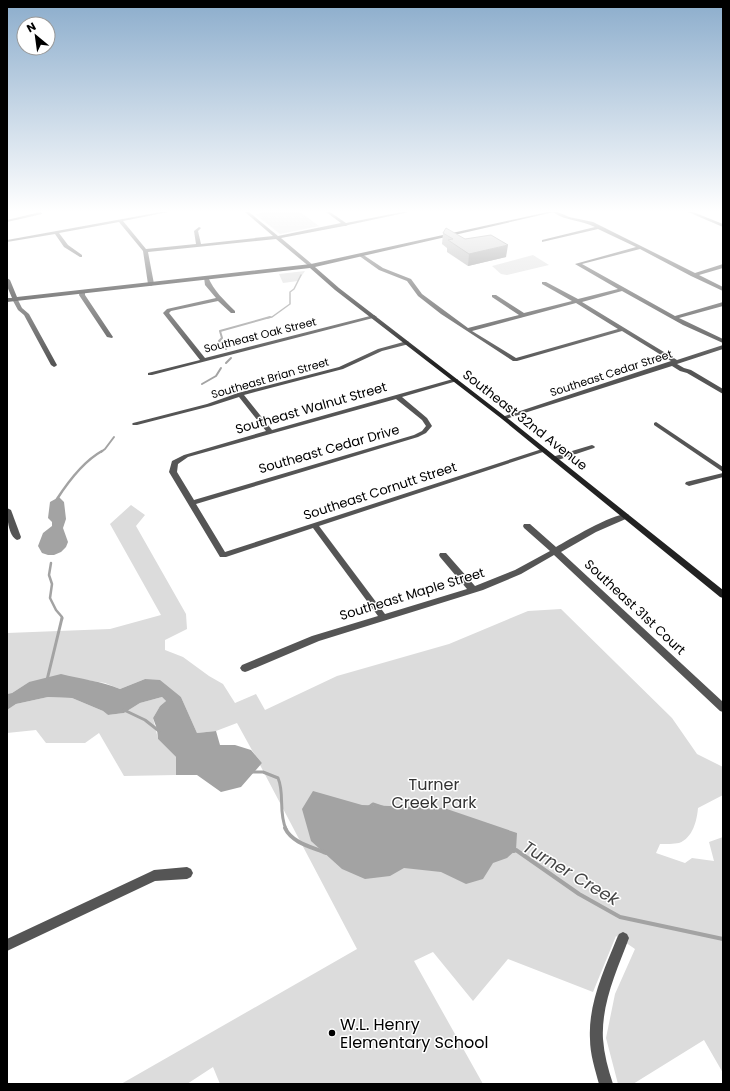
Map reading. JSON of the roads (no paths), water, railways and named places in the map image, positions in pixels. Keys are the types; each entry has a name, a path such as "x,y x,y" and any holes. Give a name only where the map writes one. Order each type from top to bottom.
{"main road":[{"path":"7,300 311,266 325,263"},
{"name":"Southeast 32nd Avenue","path":"311,266 337,289 504,418 723,595"},
{"path":"7,280 14,299"}],"street":[{"path":"147,263 151,284"},
{"path":"307,263 311,266"},
{"path":"372,263 381,269 409,280 413,283 419,294 468,330 515,360 623,329"},
{"path":"582,263 578,264 674,318 723,341"},
{"path":"669,263 723,289"},
{"path":"693,275 723,266"},
{"path":"206,278 208,285 219,299 233,312"},
{"path":"544,283 623,329 675,362 682,370 689,371 723,392"},
{"path":"468,330 623,289"},
{"path":"82,292 82,295 110,336"},
{"path":"494,296 524,316"},
{"path":"14,299 18,306 26,314 54,365"},
{"path":"203,360 166,313 169,310 219,299"},
{"path":"674,318 723,304"},
{"name":"Southeast Oak Street","path":"150,374 374,317"},
{"name":"Southeast Brian Street","path":"135,424 209,405 240,394 341,368 380,350 407,343"},
{"name":"Southeast Cedar Street","path":"504,418 723,347"},
{"name":"Southeast Walnut Street","path":"192,503 173,472 175,463 186,456 454,380"},
{"path":"240,394 270,432"},
{"name":"Southeast Cedar Drive","path":"192,503 409,438 424,432 429,426 425,419 397,396"},
{"path":"656,424 723,470"},
{"path":"555,459 592,447"},
{"name":"Southeast Cornutt Street","path":"192,503 224,555 544,450"},
{"path":"688,484 723,475"},
{"path":"7,510 16,537"},
{"name":"Southeast Maple Street","path":"245,668 324,636 473,590 513,574 583,534 605,523 625,516"},
{"path":"315,526 384,618"},
{"name":"Southeast 31st Court","path":"527,526 723,708"},
{"path":"443,555 473,590"},
{"path":"7,945 154,876 187,873"},
{"path":"606,1084 598,1054 596,1030 599,1008 623,938"}],"waterway":[{"path":"267,318 272,317 290,304 290,292 294,289 301,275"},
{"path":"226,349 225,345 219,341 222,338 220,331 270,317"},
{"path":"226,363 231,358"},
{"path":"202,384 216,376 221,368"},
{"path":"101,452 114,437"},
{"path":"57,499 71,479 83,466 102,451"},
{"path":"51,563 49,575 52,584 50,598 62,618"},
{"path":"47,680 62,618"},
{"name":"Turner Creek","path":"124,710 145,720 159,731"},
{"name":"Turner Creek","path":"252,772 263,772 278,778 281,790 282,816 286,829"},
{"name":"Turner Creek","path":"369,807 373,804 385,808"},
{"name":"Turner Creek","path":"285,828 297,841 326,853"},
{"name":"Turner Creek","path":"514,851 516,850 579,894 620,917 723,939"}],"place":[{"name":"W.L. Henry Elementary School","path":"332,1033"}],"park label":[{"name":"Turner Creek Park","path":"434,793"}]}
